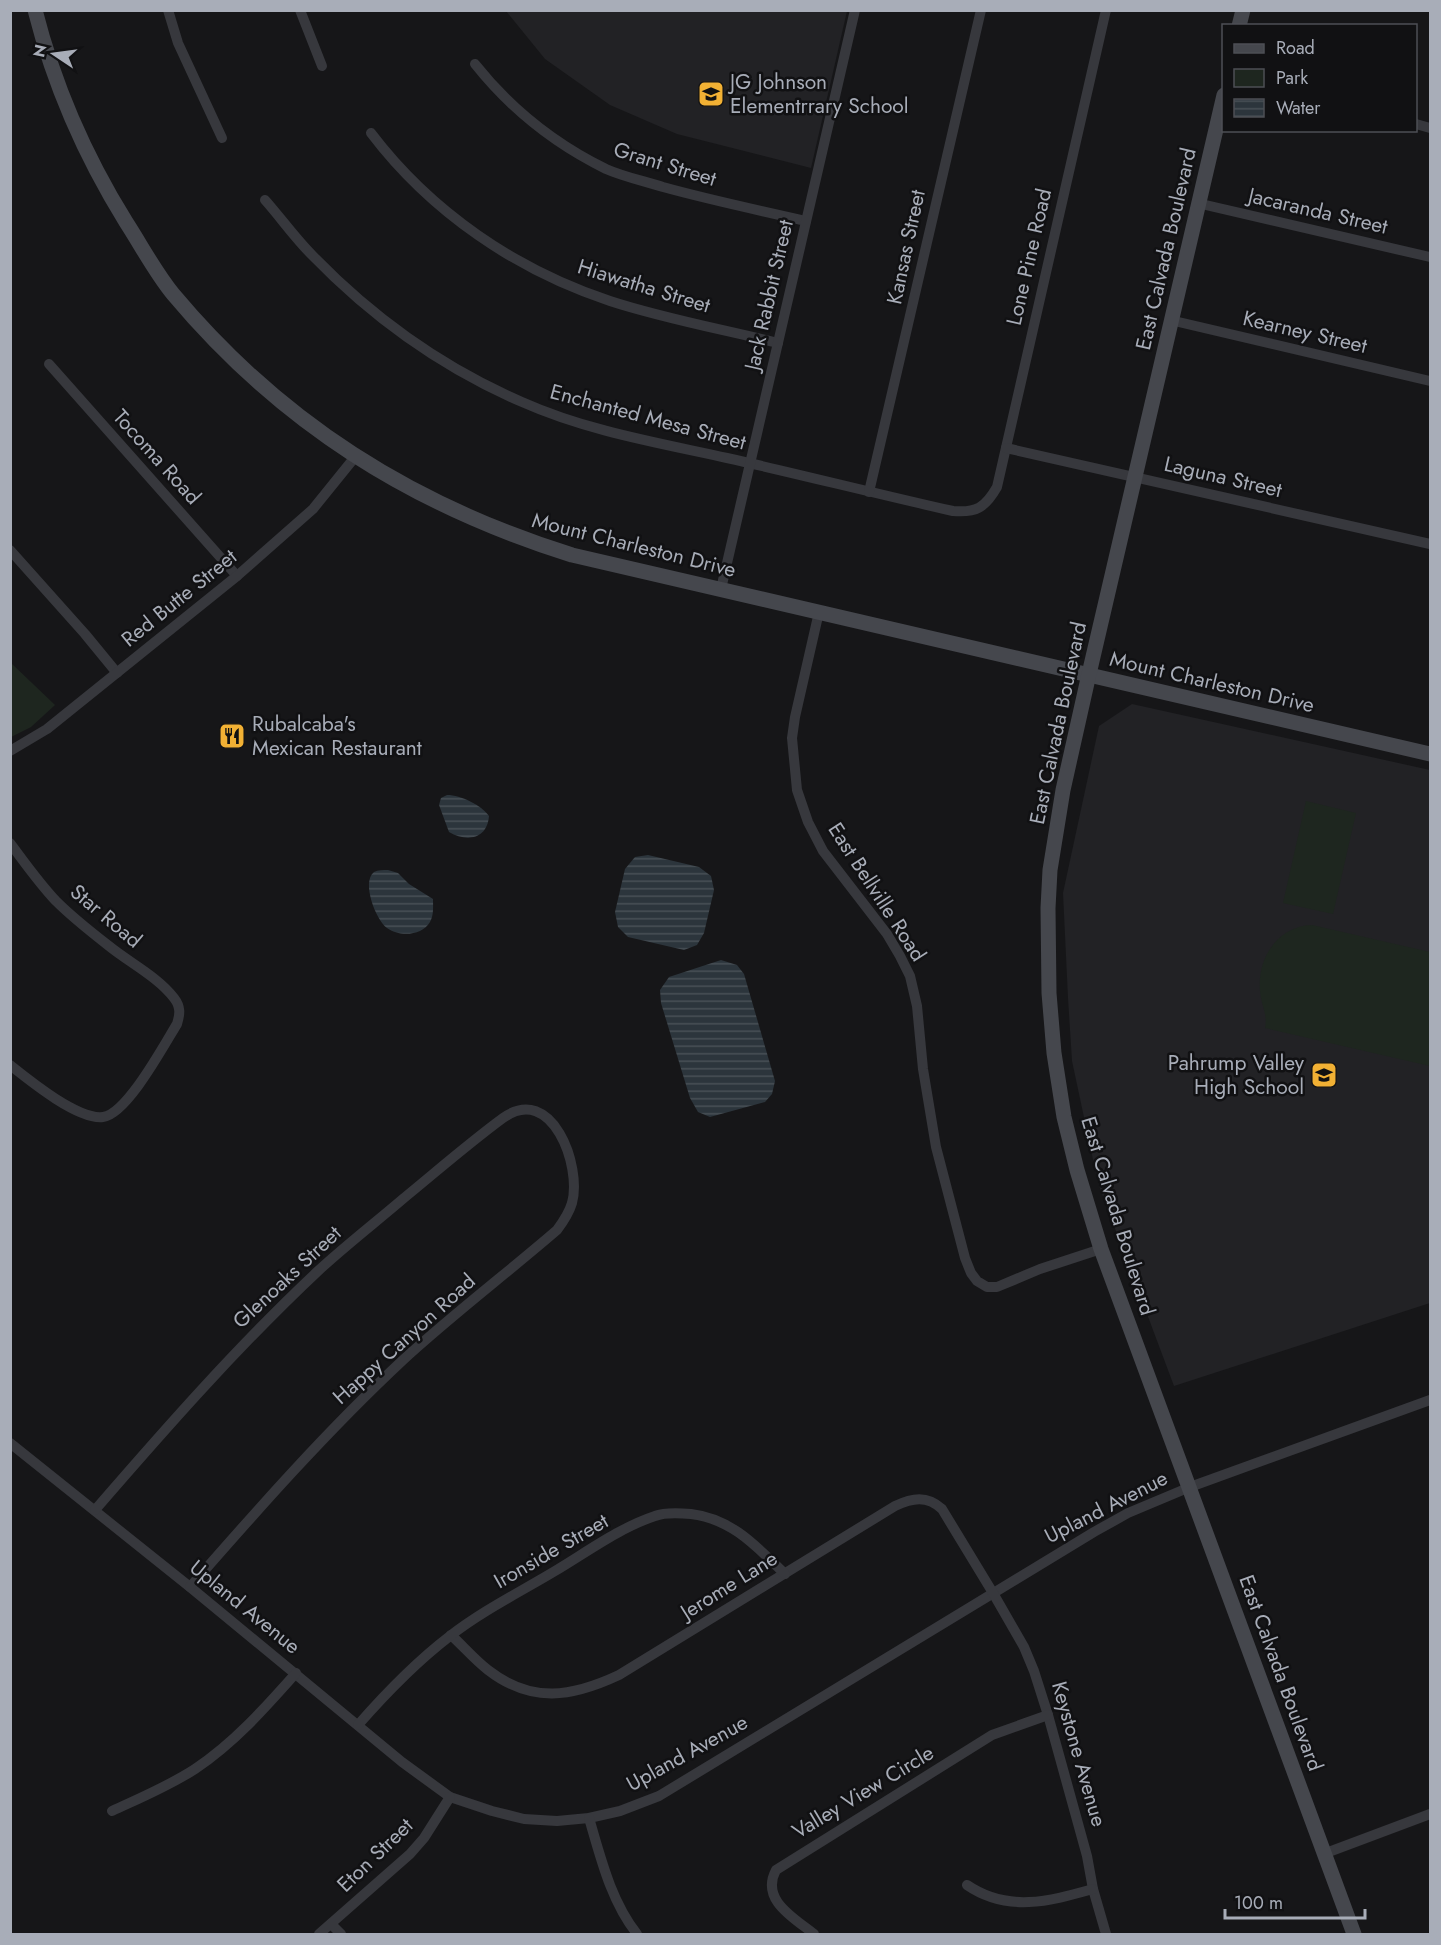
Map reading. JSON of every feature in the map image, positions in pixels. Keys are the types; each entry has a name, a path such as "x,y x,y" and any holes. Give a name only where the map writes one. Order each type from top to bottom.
{"main road":[{"name":"Mount Charleston Drive","path":"35,10 54,74 87,152 107,192 171,292 234,359 280,402 355,457 428,499 521,539 572,555 1431,754"},
{"name":"East Calvada Boulevard","path":"1222,103 1197,203 1061,800 1050,870 1049,993 1054,1053 1064,1117 1101,1249 1326,1853 1354,1935"}],"street":[{"path":"168,10 178,43 222,138"},
{"path":"300,10 322,66"},
{"name":"Jack Rabbit Street","path":"721,589 855,10"},
{"name":"Kansas Street","path":"869,492 981,10"},
{"name":"Lone Pine Road","path":"981,507 990,499 997,487 1106,10"},
{"name":"Grant Street","path":"475,64 515,109 565,145 608,169 698,196 806,221"},
{"name":"Hiawatha Street","path":"371,133 410,179 453,217 493,246 526,264 610,301 778,343"},
{"name":"Enchanted Mesa Street","path":"265,200 310,254 354,296 414,342 480,382 522,403 571,421 628,436 952,511 967,512 981,507"},
{"name":"Jacaranda Street","path":"1197,203 1431,257"},
{"name":"Kearney Street","path":"1170,320 1431,381"},
{"name":"Tocoma Road","path":"49,364 237,576"},
{"name":"Laguna Street","path":"1006,448 1431,544"},
{"name":"Red Butte Street","path":"10,751 46,729 237,576 313,509 355,457"},
{"path":"10,550 117,673"},
{"name":"East Bellville Road","path":"819,612 792,738 797,790 801,804 824,851 887,934 910,976 917,1006 923,1069 936,1147 971,1274 976,1281 987,1287 997,1287 1101,1249"},
{"name":"Star Road","path":"10,843 57,902 101,940 167,990 179,1005 180,1013 177,1024 126,1101 115,1113 104,1117 95,1117 80,1112 10,1065"},
{"name":"Glenoaks Street","path":"95,1510 218,1372 320,1270 503,1118 514,1111 534,1110"},
{"name":"Happy Canyon Road","path":"190,1587 260,1506 317,1445 395,1368 557,1230 566,1218 572,1202 574,1184 570,1158 558,1131 548,1118 534,1110"},
{"name":"Upland Avenue","path":"12,1447 95,1510 402,1762 450,1797 524,1819 557,1821 589,1818 620,1811 659,1796 1094,1532 1128,1514 1190,1487 1431,1400"},
{"name":"Jerome Lane","path":"451,1635 487,1669 521,1689 542,1694 575,1692 593,1687 619,1675 895,1506 917,1498 935,1502 942,1509 993,1593"},
{"name":"Ironside Street","path":"358,1725 422,1659 451,1635 614,1536 654,1516 690,1514 713,1518 730,1525 748,1538 785,1574"},
{"name":"Keystone Avenue","path":"993,1593 1024,1647 1034,1671 1087,1856 1093,1889 1106,1935"},
{"path":"112,1811 160,1789 195,1768 227,1744 296,1674"},
{"name":"Valley View Circle","path":"814,1935 778,1904 771,1886 776,1870 992,1735 1048,1715"},
{"name":"Eton Street","path":"319,1935 410,1854 424,1838 450,1797"},
{"path":"1326,1853 1431,1814"},
{"path":"589,1818 606,1876 615,1897 637,1935"},
{"path":"967,1885 986,1896 1028,1903 1047,1901 1093,1889"},
{"path":"331,1924 340,1935"}],"shaded area":[{"name":"JG Johnson Elementrrary School","path":"506,11 847,11 811,168 677,134 610,105 545,59"},
{"name":"Pahrump Valley High School","path":"1132,704 1430,770 1430,1303 1174,1386 1098,1183 1072,1061 1068,998 1063,893 1099,726"}],"green space":[{"path":"10,662 55,705 31,727 11,737"},
{"path":"1306,801 1356,813 1333,914 1283,903"},
{"path":"1312,925 1430,952 1430,1066 1265,1028 1266,1018 1260,979 1266,956 1279,938 1289,931"}],"water":[{"path":"447,795 470,801 489,816 480,834 469,838 449,832 439,805 441,798"},
{"path":"648,855 699,867 711,876 714,890 704,933 697,945 684,950 628,937 618,927 615,912 625,869 635,857"},
{"path":"388,870 398,873 409,884 433,899 431,919 422,930 410,934 398,933 387,928 378,917 370,892 370,877 376,871"},
{"path":"721,960 737,965 744,974 775,1081 772,1094 765,1102 710,1117 698,1112 690,1098 661,1003 660,990 669,977"}],"place":[{"name":"JG Johnson Elementrrary School","path":"711,94"},
{"name":"Rubalcaba's Mexican Restaurant","path":"232,736"},
{"name":"Pahrump Valley High School","path":"1324,1075"}]}
